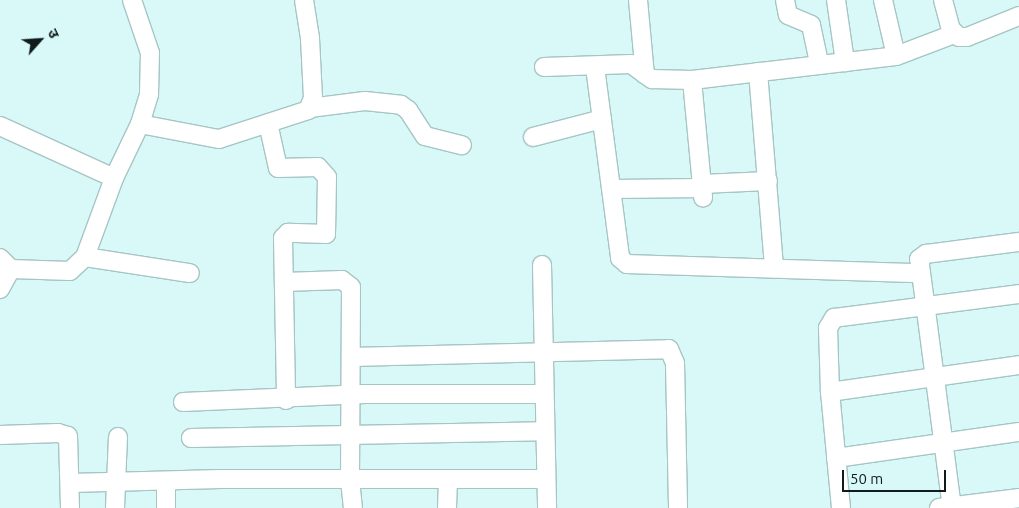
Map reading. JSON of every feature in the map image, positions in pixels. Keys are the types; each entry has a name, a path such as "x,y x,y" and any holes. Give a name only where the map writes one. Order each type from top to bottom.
{"street":[{"path":"0,289 6,263 70,272 85,257 114,178 140,124 149,94 150,53 132,0"},
{"path":"304,0 310,38 313,98 310,108"},
{"path":"638,0 645,75"},
{"path":"785,0 788,15 811,25 819,64"},
{"path":"836,0 845,62"},
{"path":"883,0 896,56"},
{"path":"943,0 954,34"},
{"path":"544,67 595,67 631,64 645,75 659,80 692,80 896,56 954,34 967,37 1019,16"},
{"path":"595,67 620,258 627,264 920,273"},
{"path":"758,72 774,268"},
{"path":"692,80 703,190"},
{"path":"140,124 219,139 310,108 364,101 400,105 408,110 425,136 462,145"},
{"path":"533,137 602,119"},
{"path":"268,123 278,168 318,167 326,177 327,232 324,235 284,236 286,400"},
{"path":"0,126 114,178"},
{"path":"612,189 703,190 768,181"},
{"path":"952,508 919,259 923,255 1019,242"},
{"path":"85,257 190,273"},
{"path":"542,265 547,508"},
{"path":"284,282 342,280 350,284 350,480 353,508"},
{"path":"841,508 830,392 828,328 832,320 837,317 1019,294"},
{"path":"351,357 664,348 672,352 678,508"},
{"path":"830,392 1019,365"},
{"path":"182,402 286,400 350,397 365,394 544,394"},
{"path":"191,438 350,437 544,431"},
{"path":"836,458 1019,432"},
{"path":"0,435 66,435 70,443 70,508"},
{"path":"114,508 118,437"},
{"path":"70,483 546,479"},
{"path":"447,508 448,480"},
{"path":"166,481 166,508"},
{"path":"939,508 952,508 1019,498"}]}
